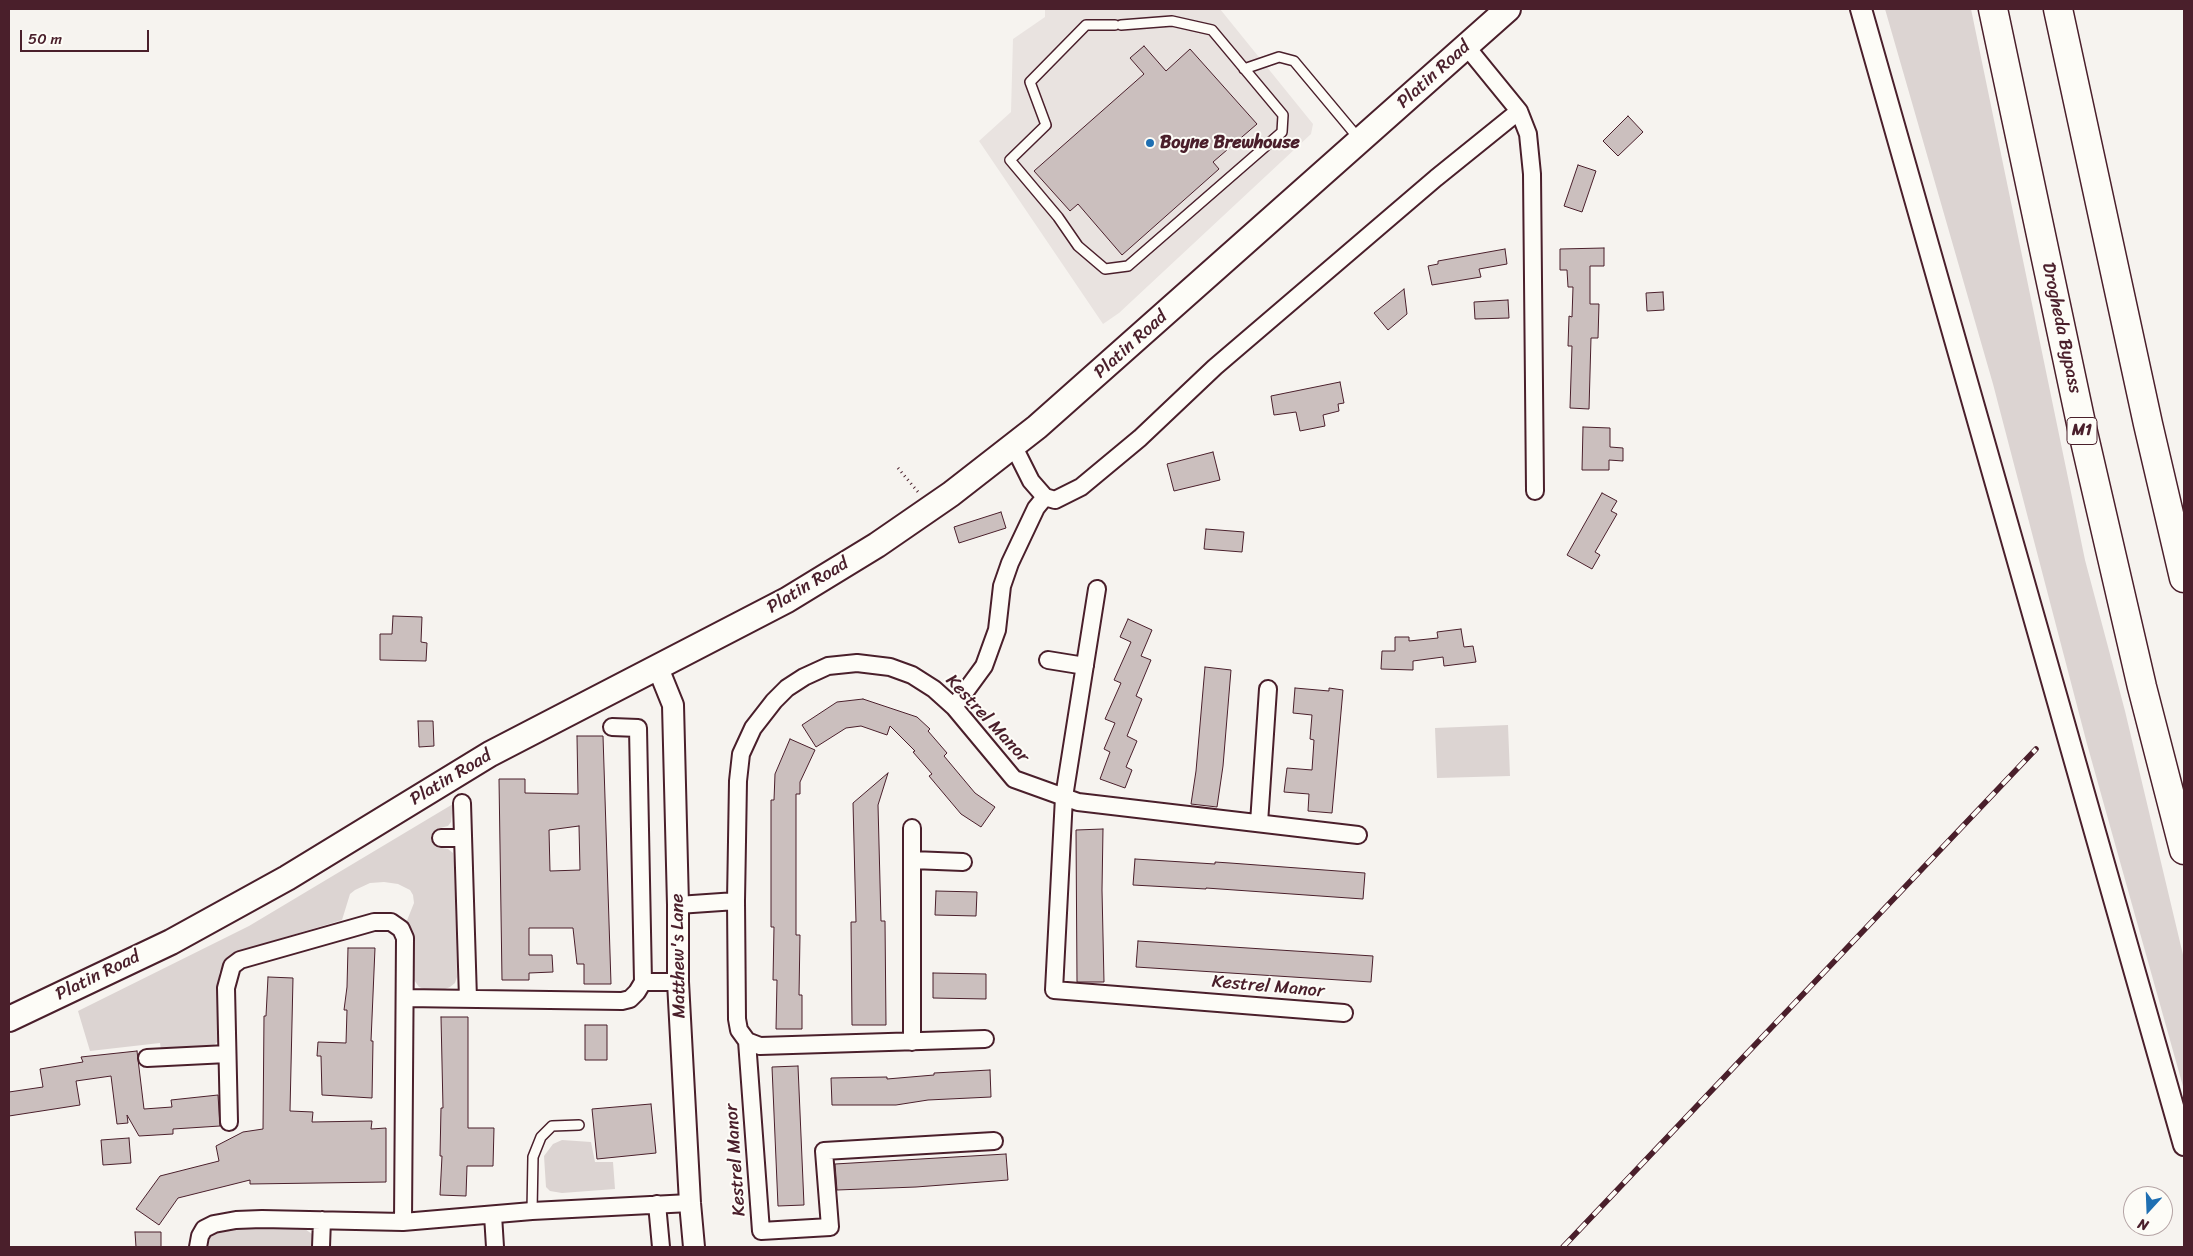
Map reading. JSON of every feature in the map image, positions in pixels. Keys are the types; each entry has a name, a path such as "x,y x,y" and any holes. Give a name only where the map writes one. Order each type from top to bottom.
{"highway":[{"name":"Drogheda Bypass","path":"1993,9 2082,428 2142,687 2184,850"},
{"path":"2058,9 2148,424 2184,578"}],"main road":[{"name":"Platin Road","path":"9,1020 179,937 287,878 490,754 787,600 877,545 1014,447 1117,358 1508,9"}],"street":[{"path":"1861,9 2184,1145"},
{"path":"1466,46 1519,111 1528,134 1532,174 1535,491"},
{"path":"1014,447 1031,481 1045,497 1055,500 1081,487 1140,438 1215,367 1436,178 1519,111"},
{"path":"954,707 984,666 997,630 1002,586 1010,562 1036,508 1045,497"},
{"name":"Kestrel Manor","path":"1097,590 1064,797 1054,990 1344,1013"},
{"path":"1048,660 1084,666"},
{"name":"Kestrel Manor","path":"994,1141 824,1151 830,1227 761,1231 747,1041 739,1030 737,1019 738,781 741,754 753,728 787,688 804,677 828,666 857,663 890,667 912,675 934,689 954,707 1014,779 1064,797 1078,802 1358,835"},
{"name":"Matthew's Lane","path":"658,668 673,705 678,982 694,1247"},
{"path":"1260,823 1268,690"},
{"path":"405,998 622,1002 630,1000 637,992 643,982 638,728 612,726"},
{"path":"462,804 468,999"},
{"path":"912,828 912,1042"},
{"path":"441,838 462,838"},
{"path":"912,860 964,862"},
{"path":"678,905 736,901"},
{"path":"229,1122 226,983 232,966 240,960 374,922 392,922 401,929 405,938 403,1222"},
{"path":"643,982 678,982"},
{"path":"747,1041 760,1046 984,1039"},
{"path":"147,1058 227,1054"},
{"path":"198,1247 201,1233 204,1229 214,1224 257,1219 403,1222 532,1211 690,1203"},
{"path":"656,1204 661,1247"},
{"path":"493,1215 495,1247"},
{"path":"321,1247 322,1220"}],"lane":[{"path":"1172,21 1212,30 1244,68 1282,115 1282,132 1128,266 1105,269 1078,246 1058,216 1010,160 1046,125 1030,82 1086,25 1172,21"},
{"path":"1244,68 1279,57 1294,62 1360,140"},
{"path":"532,1211 533,1158 541,1137 552,1126 578,1125"}],"path":[{"path":"898,468 931,508"}],"shaded area":[{"path":"1045,9 1220,9 1313,124 1311,134 1119,313 1103,324 979,141 1011,112 1013,39 1045,17"},
{"path":"1885,9 1971,9 2085,560 2125,711 2184,959 2184,1090 2087,744 1993,384"},
{"path":"1508,725 1510,776 1437,778 1435,728"},
{"path":"453,804 451,822 448,826 436,829 436,847 448,849 453,853 454,861 457,977 455,983 450,987 445,989 424,989 419,987 412,977 406,923 414,903 410,890 398,884 370,883 350,894 342,920 246,949 230,958 223,965 219,973 218,1041 209,1048 161,1050 160,1043 90,1051 78,1011 249,926"},
{"path":"562,1140 591,1142 595,1162 613,1162 615,1189 562,1193 550,1191 546,1187 544,1156 553,1144"},
{"path":"248,1227 302,1227 312,1234 314,1247 206,1247 209,1238 214,1233"}],"building":[{"name":"Boyne Brewhouse","path":"1144,46 1166,71 1190,49 1257,124 1213,162 1219,169 1122,255 1078,204 1070,211 1034,171 1144,74 1130,58"},
{"path":"1628,116 1643,132 1618,156 1603,141"},
{"path":"1578,165 1596,171 1582,212 1564,206"},
{"path":"1604,248 1604,266 1590,266 1590,304 1599,304 1598,338 1591,338 1589,409 1570,408 1572,346 1568,346 1569,316 1572,317 1573,287 1568,287 1567,270 1560,270 1560,249"},
{"path":"1505,249 1507,264 1479,269 1481,277 1432,285 1428,266 1438,264 1438,261"},
{"path":"1404,289 1407,314 1388,330 1374,313"},
{"path":"1663,292 1664,310 1647,311 1646,293"},
{"path":"1508,300 1509,318 1475,319 1474,302"},
{"path":"1340,382 1344,403 1338,404 1339,411 1323,415 1325,426 1300,431 1296,412 1274,415 1271,396"},
{"path":"1583,427 1610,428 1610,447 1623,448 1623,461 1609,460 1609,470 1582,470"},
{"path":"1213,452 1220,480 1174,491 1167,464"},
{"path":"1602,493 1617,501 1611,511 1617,514 1595,552 1600,555 1592,569 1567,555"},
{"path":"1001,512 1006,528 959,543 954,527"},
{"path":"1206,529 1244,532 1242,552 1204,549"},
{"path":"393,616 422,617 421,642 427,643 426,661 380,660 380,634 392,634"},
{"path":"1128,619 1152,630 1141,656 1151,660 1136,696 1142,699 1127,736 1137,741 1126,767 1132,770 1125,788 1100,779 1110,752 1104,749 1115,723 1105,719 1121,683 1114,680 1131,642 1120,637"},
{"path":"1461,629 1464,647 1473,646 1476,662 1444,666 1443,657 1413,661 1413,670 1381,669 1382,651 1395,651 1395,637 1409,637 1409,641 1438,638 1437,632"},
{"path":"1205,667 1231,670 1223,766 1217,807 1191,804 1196,771"},
{"path":"1295,688 1329,691 1329,688 1343,690 1332,813 1308,811 1309,794 1284,792 1287,768 1312,770 1314,740 1310,739 1312,715 1293,713"},
{"path":"863,699 917,717 930,729 928,731 947,753 944,756 975,793 995,807 981,827 961,814 929,776 932,774 913,752 915,751 890,726 887,735 861,726 846,728 816,747 802,725 837,702"},
{"path":"418,721 433,721 434,746 419,747"},
{"path":"577,736 603,736 611,984 584,984 584,964 577,964 573,928 529,928 529,955 552,955 553,972 529,973 529,980 502,980 499,779 525,779 525,793 578,794","holes":["579,826 580,870 550,871 549,830"]},
{"path":"790,739 815,750 800,782 800,794 796,794 796,935 800,935 799,995 802,995 802,1029 776,1029 777,980 773,980 774,927 771,927 771,800 774,800 775,774"},
{"path":"888,773 878,805 881,921 885,921 886,1025 852,1025 851,922 856,922 853,803"},
{"path":"1103,829 1104,982 1077,982 1076,830"},
{"path":"1135,859 1215,864 1215,862 1365,873 1363,899 1133,885"},
{"path":"936,891 977,892 976,916 935,915"},
{"path":"1138,941 1373,956 1371,982 1136,967"},
{"path":"348,948 375,948 371,1041 373,1041 372,1098 322,1095 321,1056 317,1056 318,1042 346,1043 347,1010 344,1010 347,987"},
{"path":"933,973 986,974 986,999 933,998"},
{"path":"268,977 293,978 290,1111 313,1112 312,1122 372,1121 371,1129 386,1128 386,1182 250,1184 250,1180 178,1198 159,1225 136,1209 160,1176 219,1161 216,1146 243,1132 263,1129 264,1016 266,1016"},
{"path":"441,1017 468,1017 468,1128 494,1128 493,1166 467,1166 466,1196 440,1195 442,1156 440,1156 441,1108 443,1108"},
{"path":"585,1025 607,1025 607,1060 585,1060"},
{"path":"137,1051 144,1109 172,1107 171,1100 218,1095 220,1126 173,1129 173,1134 139,1136 127,1115 128,1123 117,1124 111,1076 76,1081 80,1105 9,1116 9,1092 43,1087 40,1069 83,1062 81,1057"},
{"path":"798,1066 804,1205 778,1206 772,1067"},
{"path":"990,1070 991,1097 928,1100 896,1105 832,1105 831,1078 887,1077 887,1079 934,1075 934,1073"},
{"path":"651,1104 656,1153 597,1159 592,1109"},
{"path":"129,1138 131,1163 103,1165 101,1140"},
{"path":"1006,1154 1008,1180 916,1187 837,1190 835,1164"},
{"path":"135,1232 161,1232 161,1247 136,1247"}],"railway":[{"path":"1563,1247 2036,749"}],"place":[{"name":"Boyne Brewhouse","path":"1150,143"}]}
